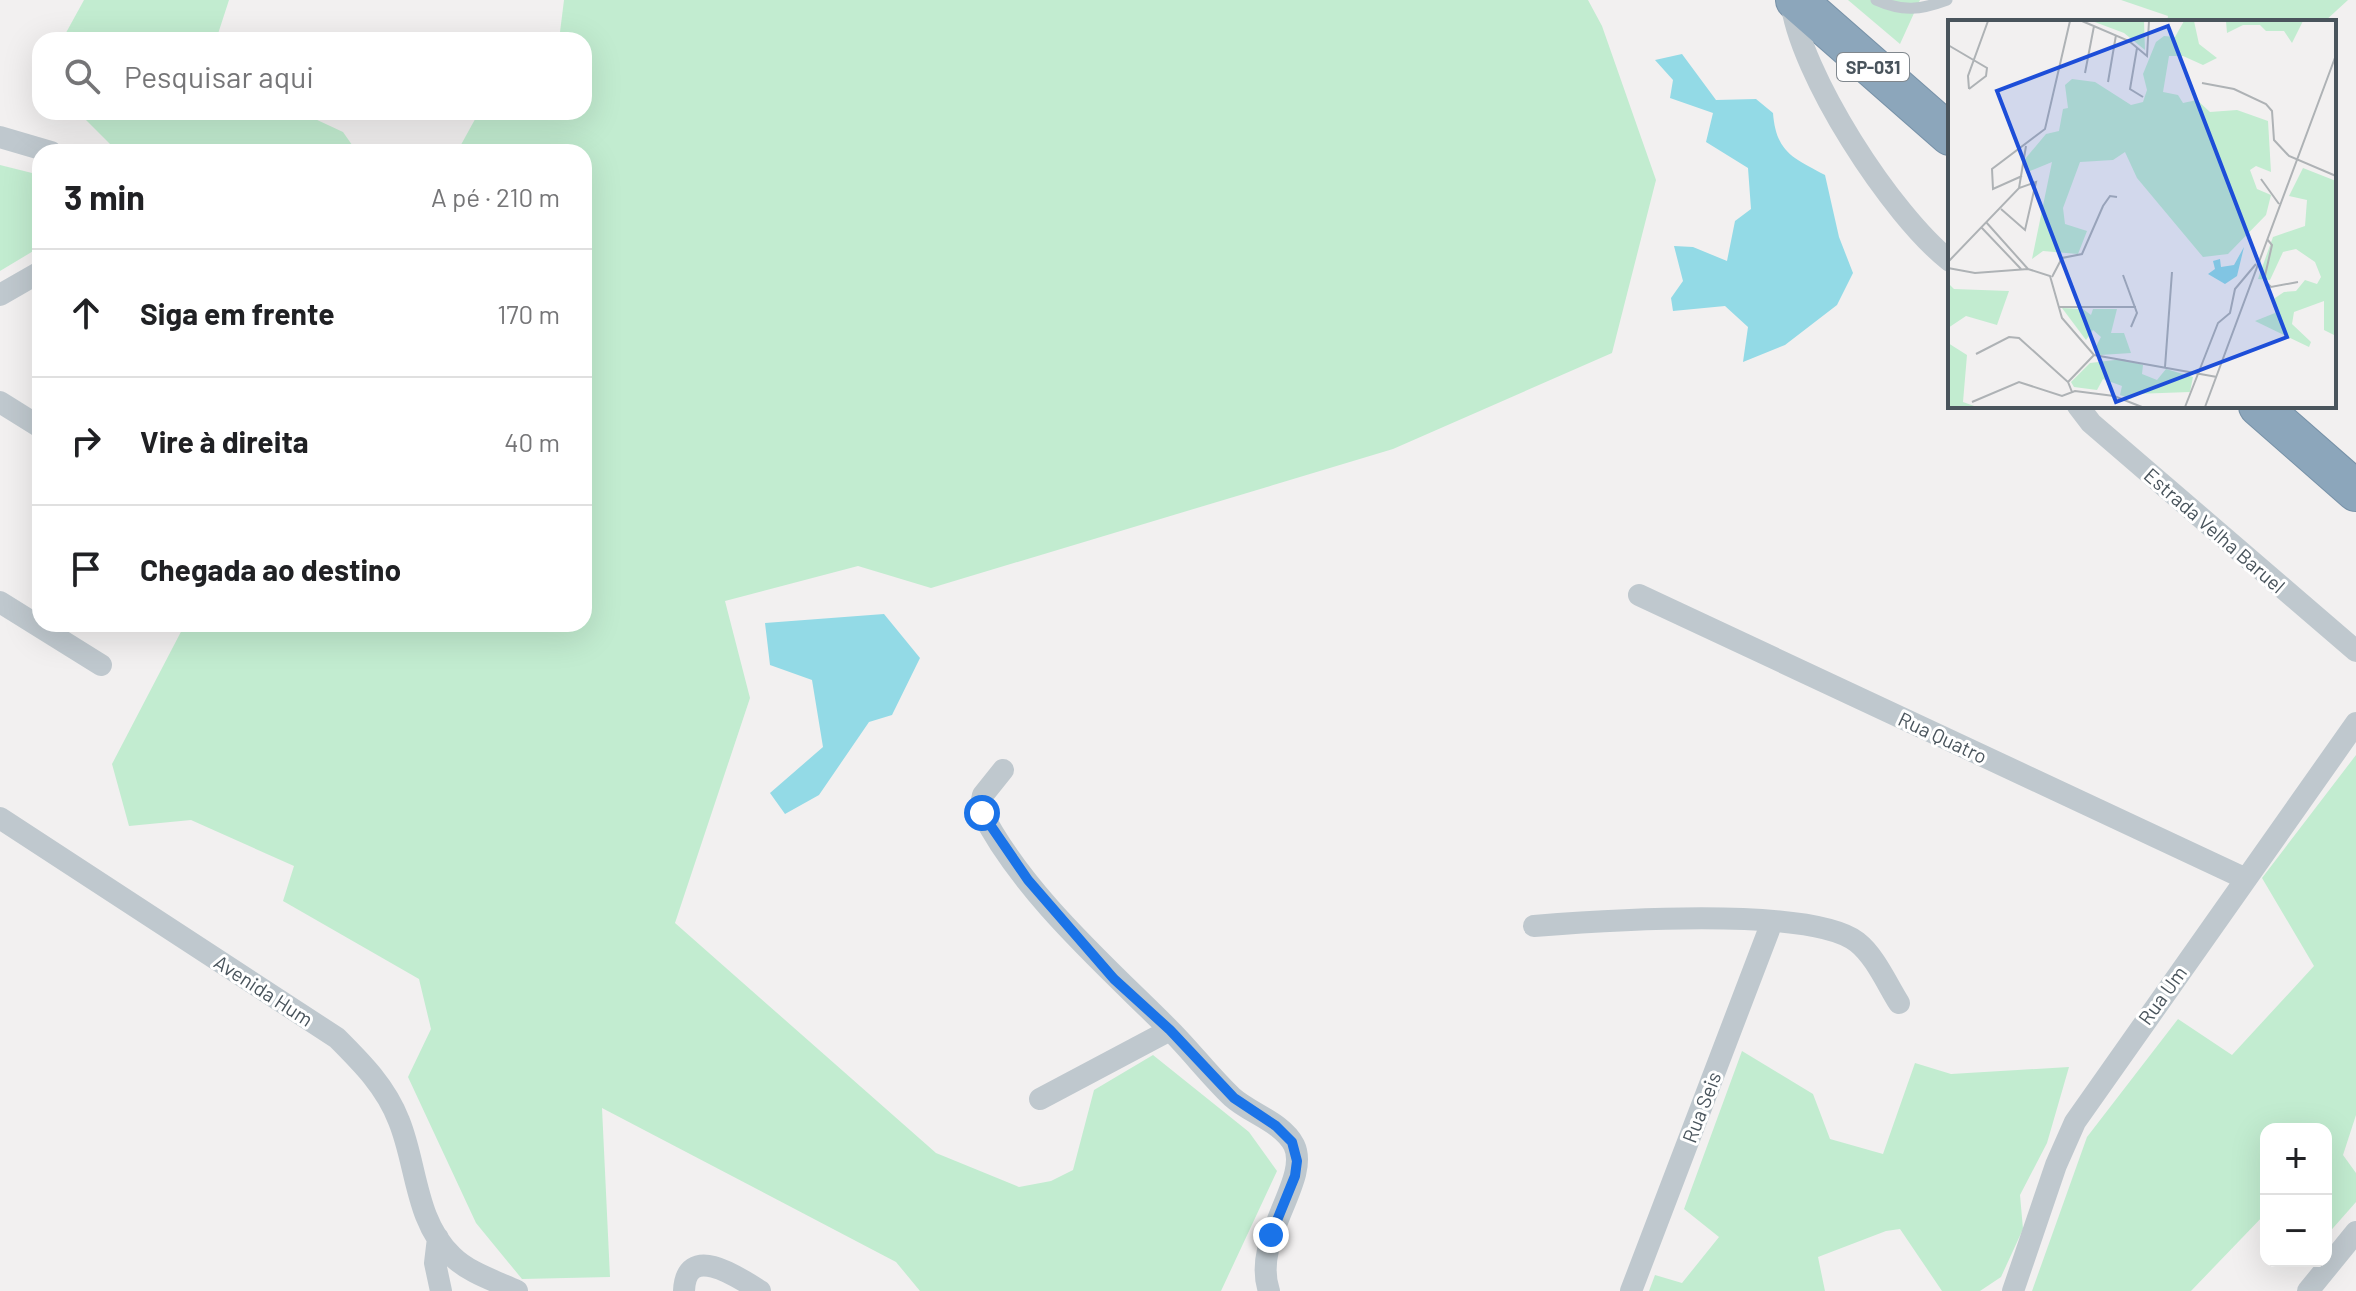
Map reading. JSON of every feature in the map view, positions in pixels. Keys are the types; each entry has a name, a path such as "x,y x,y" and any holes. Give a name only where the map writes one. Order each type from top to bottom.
{"highway":[{"name":"SP-031","path":"1794,0 1948,133"},
{"path":"2261,408 2356,491"}],"street":[{"path":"1794,0 1793,17 1816,78 1855,144 1886,191 1948,259"},
{"path":"0,137 32,146"},
{"path":"0,295 32,277"},
{"path":"0,402 32,422"},
{"name":"Estrada Velha Baruel","path":"2080,408 2091,423 2356,651"},
{"name":"Rua Quatro","path":"1639,595 2246,879"},
{"path":"0,602 32,622"},
{"path":"48,632 101,665"},
{"name":"Rua Um","path":"2013,1291 2056,1165 2075,1122 2356,723"},
{"path":"1003,770 980,800 982,813 1028,880 1114,979 1170,1030 1234,1098 1285,1133 1296,1152 1295,1176 1281,1207 1265,1259 1269,1291"},
{"name":"Avenida Hum","path":"0,818 337,1038 370,1070 400,1121 416,1184 438,1238"},
{"path":"1534,926 1690,918 1818,926 1856,942 1899,1003"},
{"name":"Rua Seis","path":"1631,1291 1772,922"},
{"path":"1040,1099 1170,1030"},
{"path":"2308,1291 2356,1232"},
{"path":"438,1238 435,1263 441,1291"},
{"path":"438,1238 462,1263 517,1291"},
{"path":"684,1291 689,1271 695,1265 706,1264 760,1291"}],"lane":[{"path":"1876,0 1897,9 1920,10 1947,0"}],"green space":[{"path":"84,0 229,0 219,32 66,32"},
{"path":"564,0 1588,0 1602,26 1656,180 1612,353 1393,449 931,588 858,566 725,601 750,698 675,923 936,1153 1019,1187 1051,1181 1073,1170 1094,1090 1153,1055 1249,1132 1277,1171 1221,1291 920,1291 896,1262 602,1108 610,1277 522,1279 476,1223 408,1077 431,1029 419,979 283,901 294,866 191,820 129,826 112,764 181,632 592,632 592,144 461,144 475,120 592,120 592,32 560,32"},
{"path":"1848,0 1920,0 1900,44"},
{"path":"2121,0 2348,0 2326,20 2167,20 2168,16"},
{"path":"86,120 317,120 343,132 351,144 110,144"},
{"path":"0,165 32,173 32,252 0,271"},
{"path":"2356,755 2356,1115 2343,1155 2356,1173 2356,1202 2332,1229 2332,1123 2260,1123 2260,1219 2191,1291 2032,1291 2087,1137 2178,1019 2232,1055 2314,966 2262,878"},
{"path":"1742,1051 1813,1094 1830,1139 1883,1154 1915,1063 1951,1074 2069,1067 2047,1143 2020,1195 2023,1229 2001,1277 1980,1291 1942,1291 1900,1229 1886,1231 1818,1257 1825,1291 1649,1291 1655,1275 1682,1283 1719,1237 1684,1209"}],"water":[{"path":"1682,54 1716,100 1756,99 1773,113 1782,145 1795,158 1825,175 1839,237 1853,273 1837,305 1785,345 1743,362 1748,327 1725,306 1673,311 1671,298 1683,281 1674,246 1693,247 1727,261 1735,221 1751,209 1748,168 1706,142 1713,113 1670,98 1673,80 1655,60"},
{"path":"884,614 920,658 892,715 869,722 819,795 785,814 770,793 823,747 812,680 770,665 765,623"}],"route":[{"path":"982,813 1028,880 1114,979 1170,1030 1234,1098 1276,1126 1292,1142 1297,1161 1295,1176 1271,1235"}]}
